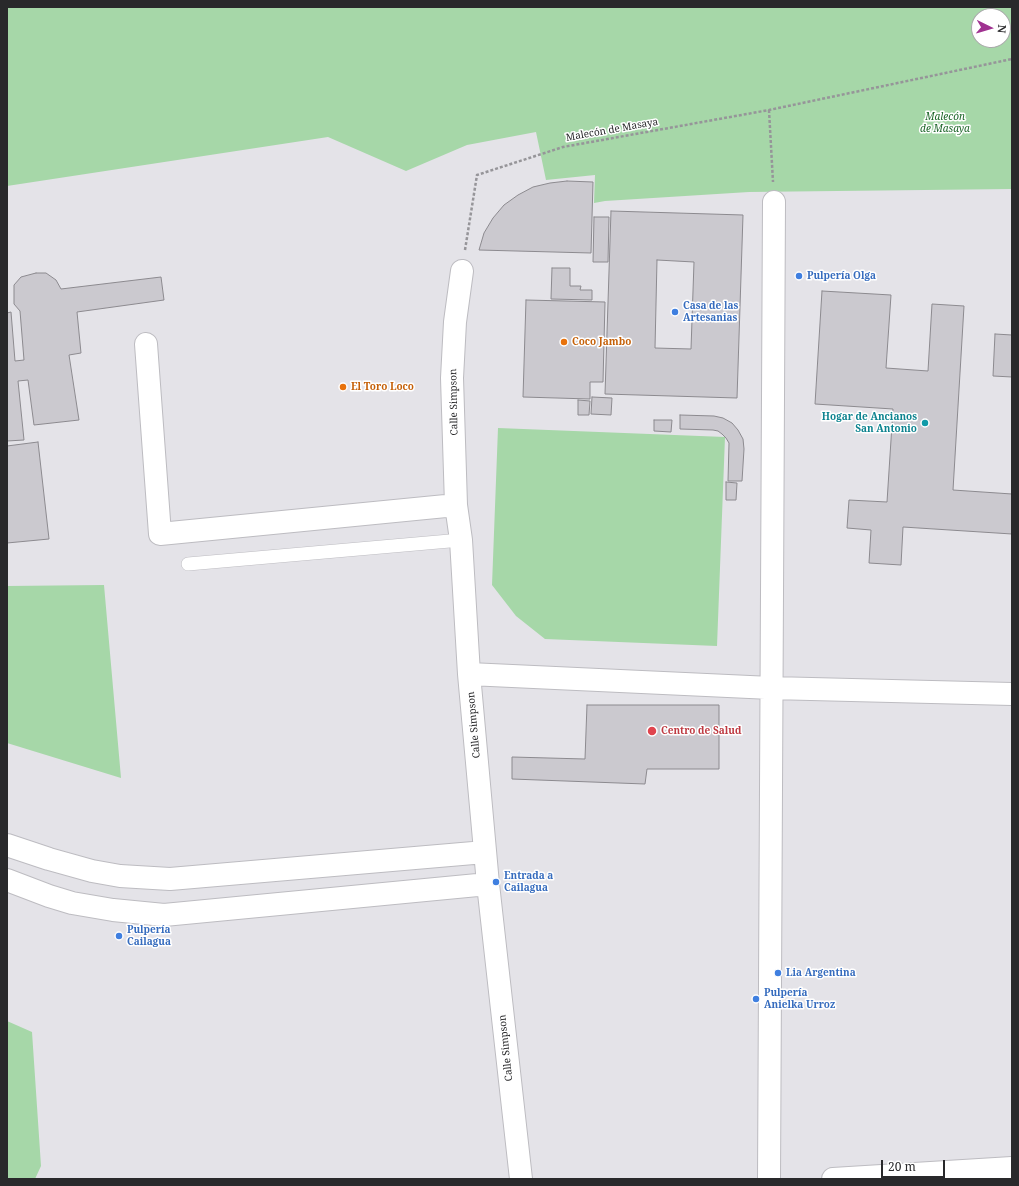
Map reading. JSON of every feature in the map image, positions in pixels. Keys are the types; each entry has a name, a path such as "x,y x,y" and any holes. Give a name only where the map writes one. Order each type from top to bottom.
{"street":[{"path":"769,1179 774,202"},
{"name":"Calle Simpson","path":"462,271 455,322 452,378 456,504 461,540 469,674 488,884 521,1179"},
{"path":"146,344 160,534 456,504"},
{"path":"469,674 771,688 1012,694"},
{"path":"7,845 48,859 92,871 120,876 170,879 485,852"},
{"path":"251,872 255,906"},
{"path":"7,880 48,896 72,903 113,910 164,915 488,884"},
{"path":"833,1179 1012,1168"}],"lane":[{"path":"188,564 461,540"}],"path":[{"name":"Malecón de Masaya","path":"462,271 477,175 563,147 768,110 1012,59"},
{"path":"768,110 774,202"}],"green space":[{"path":"7,7 1012,7 1012,189 749,192 605,201 594,203 595,175 546,180 536,132 467,145 406,171 328,137 7,186"},
{"path":"498,428 725,437 717,646 545,639 516,616 492,585"},
{"path":"104,585 121,778 7,743 7,586"},
{"path":"7,1021 32,1032 41,1166 35,1179 7,1179"}],"building":[{"path":"567,181 593,182 591,253 479,250 484,233 493,218 504,205 533,187"},
{"path":"611,211 743,215 737,398 605,394","holes":["657,260 694,262 691,349 655,348"]},
{"path":"594,217 609,217 608,262 593,262"},
{"path":"552,268 570,268 570,286 581,286 580,290 592,290 592,300 551,299"},
{"path":"36,273 46,273 56,280 61,289 161,277 164,300 77,312 81,353 69,355 79,420 34,425 28,380 18,381 24,440 7,441 7,313 11,312 15,361 24,360 20,311 14,304 14,285 21,277"},
{"name":"Hogar de Ancianos San Antonio","path":"822,291 891,295 886,368 928,371 932,304 964,306 953,490 1012,494 1012,534 903,527 901,565 869,563 871,530 847,528 849,500 887,502 893,409 815,404"},
{"name":"Coco Jambo","path":"526,300 605,302 603,382 590,382 590,399 523,397"},
{"path":"995,334 1012,335 1012,377 993,376"},
{"path":"592,397 612,398 611,415 591,414"},
{"path":"578,400 590,401 589,415 578,415"},
{"path":"680,415 714,416 723,418 732,423 743,439 744,449 742,481 728,481 729,443 726,438 718,431 713,430 680,429"},
{"path":"654,420 672,420 671,432 654,431"},
{"path":"38,442 49,539 7,543 7,446"},
{"path":"726,482 737,483 736,500 726,500"},
{"name":"Centro de Salud","path":"587,705 719,705 719,769 647,769 645,784 512,779 512,757 585,759"}],"place":[{"name":"Pulpería Olga","path":"799,276"},
{"name":"Casa de las Artesanias","path":"675,312"},
{"name":"Coco Jambo","path":"564,342"},
{"name":"El Toro Loco","path":"343,387"},
{"name":"Hogar de Ancianos San Antonio","path":"925,423"},
{"name":"Centro de Salud","path":"652,731"},
{"name":"Entrada a Cailagua","path":"496,882"},
{"name":"Pulpería Cailagua","path":"119,936"},
{"name":"Lia Argentina","path":"778,973"},
{"name":"Pulpería Anielka Urroz","path":"756,999"}]}
